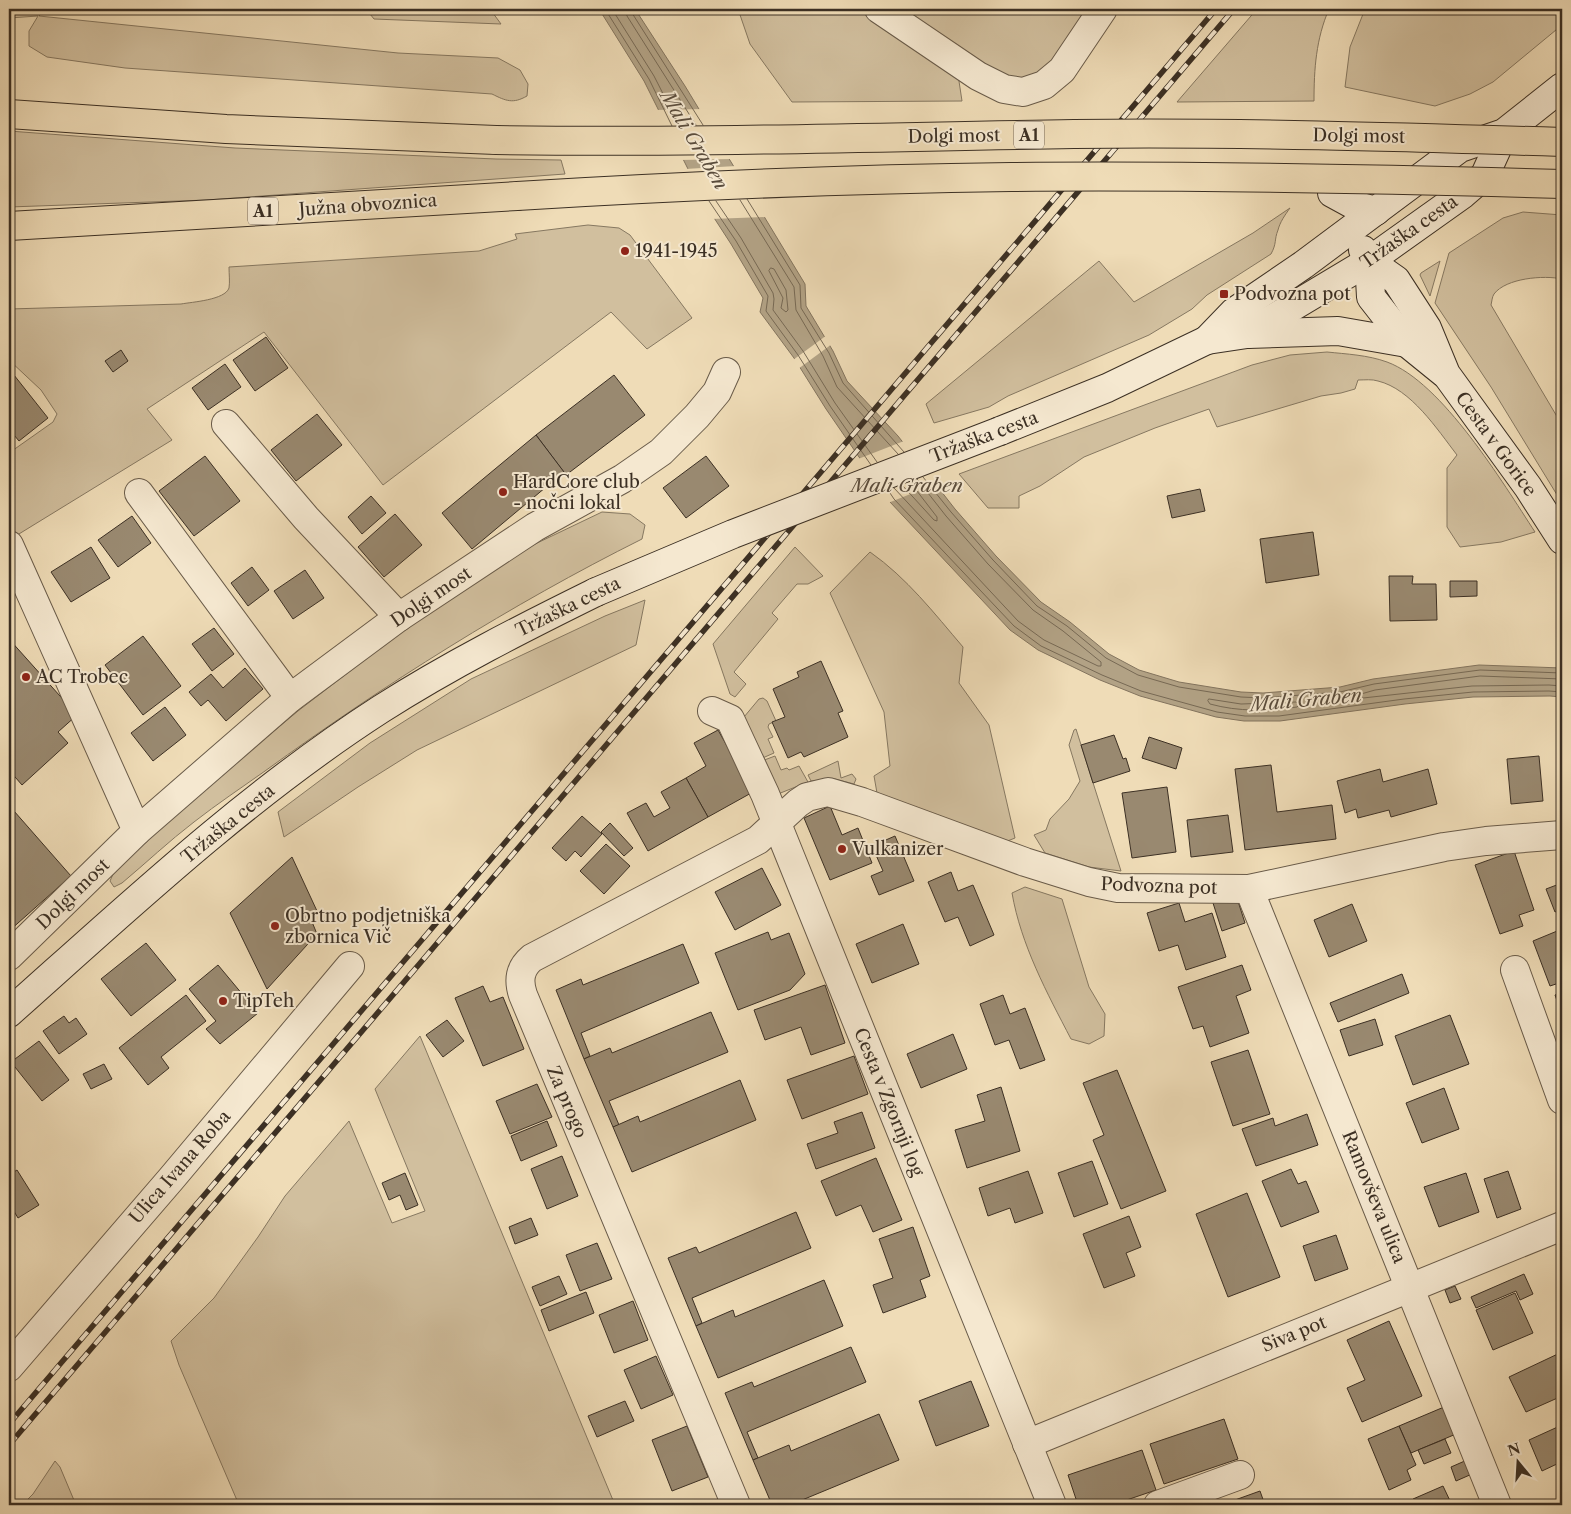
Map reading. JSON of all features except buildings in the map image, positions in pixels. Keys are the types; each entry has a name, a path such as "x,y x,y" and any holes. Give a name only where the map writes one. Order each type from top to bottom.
{"highway":[{"name":"Dolgi most","path":"9,114 226,129 496,140 724,141 1066,134 1195,134 1394,136 1562,142"},
{"name":"Južna obvoznica","path":"9,226 631,189 788,183 1012,177 1263,177 1562,184"}],"street":[{"path":"879,9 978,76 1004,89 1023,92 1044,85 1062,70 1102,9"},
{"name":"Tržaška cesta","path":"1208,340 1234,312 1303,265 1460,148 1504,134 1562,87"},
{"name":"Tržaška cesta","path":"9,1013 206,841 342,736 386,706 483,649 596,592 733,534 1107,388 1208,340 1247,334 1369,261 1463,194 1485,175 1504,134"},
{"path":"1332,193 1354,205 1376,211"},
{"name":"Cesta v Gorice","path":"1351,229 1369,261 1372,297 1407,343 1446,374"},
{"name":"Cesta v Gorice","path":"1369,261 1396,280 1428,328 1446,374 1528,487 1562,540"},
{"path":"1247,334 1338,331 1407,343"},
{"name":"Dolgi most","path":"9,956 137,831 290,698 399,617 535,527 622,479 661,452 698,416 717,392 726,372"},
{"path":"226,424 306,518 399,617"},
{"path":"139,493 290,698"},
{"path":"9,545 137,831"},
{"name":"Cesta v Zgornji log","path":"712,711 730,719 765,794 1052,1505"},
{"name":"Podvozna pot","path":"777,823 807,797 828,792 862,802 1025,862 1089,882 1118,888 1249,889 1444,846 1562,835"},
{"name":"Za progo","path":"736,1505 523,996 520,988 520,977 525,964 532,958 758,840 777,823"},
{"name":"Ramovševa ulica","path":"1249,889 1497,1505"},
{"name":"Ulica Ivana Roba","path":"9,1366 177,1172 350,966"},
{"path":"1514,970 1562,1100"},
{"name":"Siva pot","path":"1027,1444 1562,1226"},
{"path":"1158,1505 1240,1475"}],"shaded area":[{"path":"9,9 45,9 39,16 398,53 498,58 520,70 528,84 527,96 509,101 492,94 125,68 47,57 29,46 29,31 38,16 9,18"},
{"path":"366,9 490,9 501,24 374,19"},
{"path":"738,9 864,9 957,68 962,101 792,102 750,44"},
{"path":"893,9 1095,9 1035,78 1014,82"},
{"path":"1257,9 1329,9 1321,32 1317,54 1314,101 1177,102"},
{"path":"1365,9 1562,9 1562,25 1493,82 1470,94 1435,106 1345,87 1350,47"},
{"path":"9,131 235,148 561,160 565,174 207,200 9,207"},
{"path":"1290,208 1280,224 1271,254 1207,295 1192,309 1149,335 1008,396 989,407 934,423 926,404 1099,261 1134,302 1253,233"},
{"path":"1523,212 1562,215 1562,279 1545,277 1507,284 1494,294 1491,305 1562,425 1562,503 1491,387 1435,303 1449,253 1503,218"},
{"path":"588,225 619,228 630,235 692,318 647,349 611,312 383,485 264,332 147,409 172,440 14,537 9,521 9,453 53,422 57,414 41,390 9,360 9,309 181,304 208,300 226,292 229,288 229,267 479,251 517,239 515,234"},
{"path":"1440,261 1430,296 1420,275"},
{"path":"1327,352 1365,356 1387,362 1408,373 1429,390 1470,436 1535,532 1501,542 1460,547 1447,527 1447,468 1457,455 1432,422 1412,401 1390,385 1373,380 1358,380 1355,389 1321,396 1217,427 1209,409 1155,428 1084,457 1040,486 1019,496 1019,508 988,508 959,474 1252,365 1290,355"},
{"path":"602,512 630,514 645,525 642,539 496,618 356,707 211,809 122,883 114,887 110,881 114,872 184,806 298,711 406,628 533,545"},
{"path":"795,547 823,576 808,584 797,584 772,613 778,619 734,672 746,684 735,697 730,694 713,644"},
{"path":"870,552 908,585 963,647 959,683 989,725 1015,838 1005,842 877,793 874,776 890,766 884,712 830,593"},
{"path":"645,600 636,645 417,750 284,837 278,812 370,743 471,679 605,616"},
{"path":"763,698 767,701 776,721 769,724 768,727 773,737 768,739 774,753 758,760 744,717 759,699"},
{"path":"1076,729 1121,871 1089,867 1045,853 1034,835 1046,830 1050,819 1069,799 1080,781 1069,745"},
{"path":"775,756 781,770 787,768 789,770 799,766 808,782 778,794 759,762"},
{"path":"838,761 841,778 852,774 856,779 854,784 835,779 811,781 808,775"},
{"path":"1025,887 1062,899 1089,987 1105,1014 1104,1036 1089,1044 1071,1039 1028,950 1012,893"},
{"path":"420,1036 615,1505 239,1505 179,1365 171,1341 214,1298 285,1196 349,1121 392,1223 425,1211 375,1089"},
{"path":"55,1461 60,1467 76,1505 22,1505 33,1494"}],"water":[{"name":"Mali Graben","path":"599,9 635,9 685,86 805,284 806,306 833,351 847,381 898,436 955,509 996,556 1041,602 1070,622 1109,654 1139,670 1179,682 1241,692 1263,693 1340,687 1373,679 1479,665 1562,668 1562,697 1473,697 1280,721 1244,721 1216,717 1140,696 1100,680 1038,650 1010,630 890,502 826,409 794,358 760,312 763,298 707,207 644,81"}],"pier":[{"path":"702,109 732,159 680,160 655,110"},
{"path":"736,166 766,217 711,219 704,209 685,169"},
{"path":"827,335 832,344 798,369 793,360"},
{"path":"904,441 938,483 888,503 858,459"}],"railway":[{"path":"9,1424 1216,9"},
{"path":"9,1445 1234,9"}],"place":[{"name":"1941-1945","path":"625,251"},
{"name":"Podvozna pot","path":"1224,294"},
{"name":"HardCore club - nočni lokal","path":"503,492"},
{"name":"AC Trobec","path":"26,677"},
{"name":"Vulkanizer","path":"842,849"},
{"name":"Obrtno podjetniška zbornica Vič","path":"275,926"},
{"name":"TipTeh","path":"223,1001"}]}
